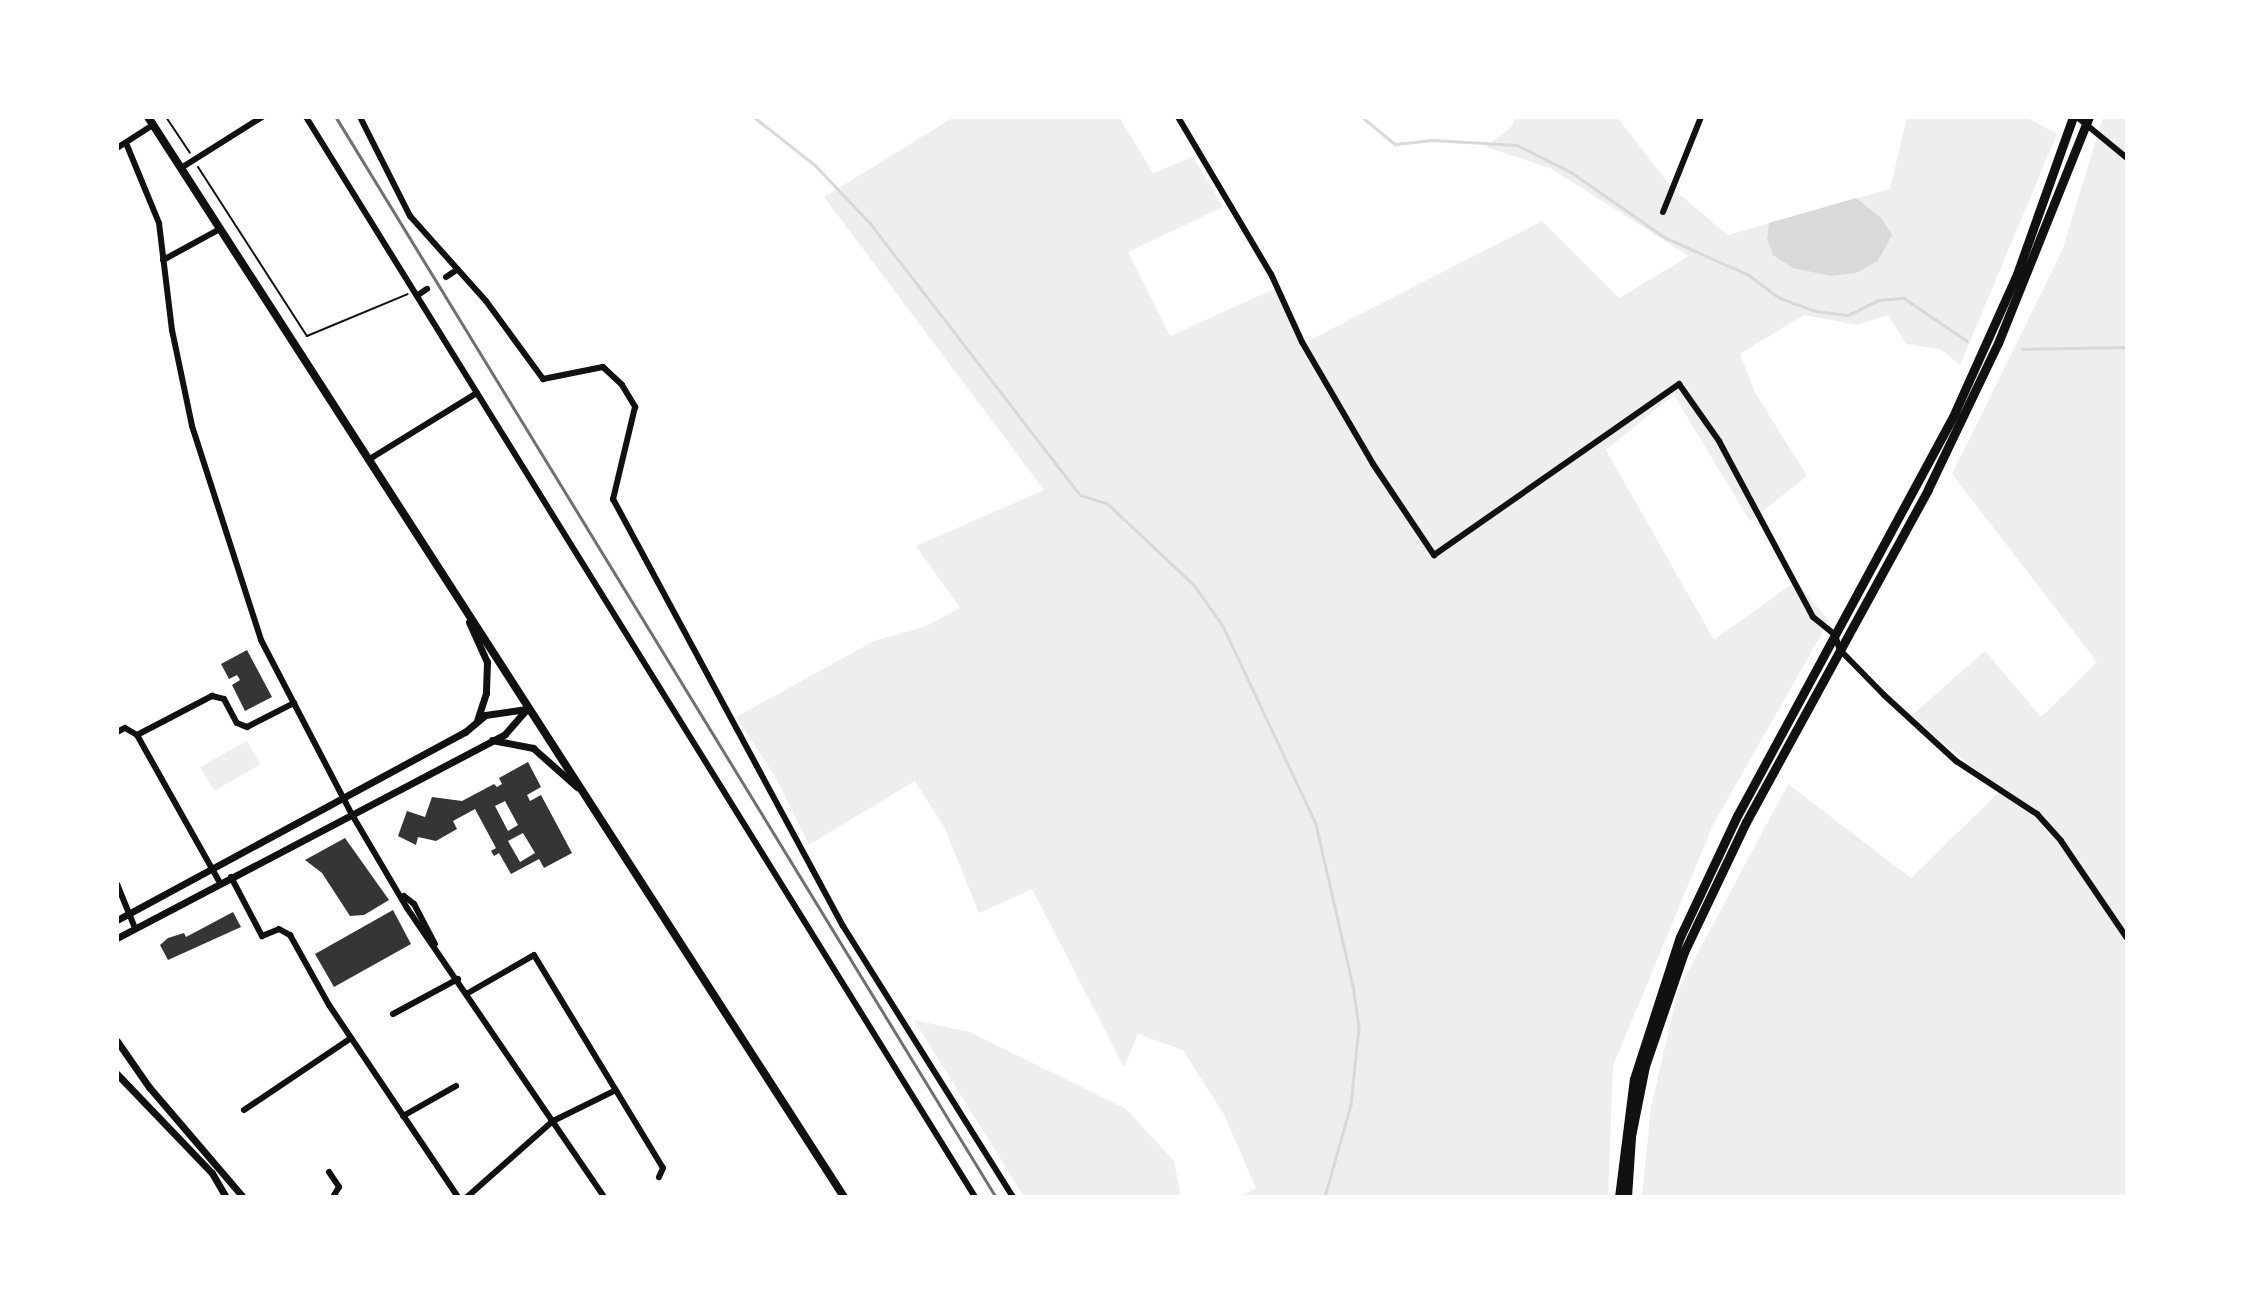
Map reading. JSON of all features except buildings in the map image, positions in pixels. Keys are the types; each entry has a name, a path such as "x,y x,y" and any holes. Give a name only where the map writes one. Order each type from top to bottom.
{"main road":[{"path":"148,117 527,709 844,1197"},
{"path":"1619,1197 1634,1079 1668,968 1726,838 1955,412 2017,274 2075,117"},
{"path":"1627,1197 1637,1101 1669,990 1731,851 1928,489 1998,343 2089,117"}],"street":[{"path":"181,168 262,117"},
{"path":"306,117 975,1197"},
{"path":"360,117 410,216 458,269 543,379 603,367 622,385 635,407 616,471 613,499 843,926 1013,1197"},
{"path":"1178,117 1271,274 1303,342 1366,453 1434,555 1679,384 1718,441 1813,617 1835,635 1840,650 1956,761 2037,814 2061,841 2127,938"},
{"path":"1662,212 1701,117"},
{"path":"2075,117 2127,158"},
{"path":"117,148 153,125"},
{"path":"126,143 152,202 192,426 251,617 351,813 423,933 436,946 468,993 601,1195"},
{"path":"163,260 220,229"},
{"path":"446,277 458,269"},
{"path":"416,293 427,289"},
{"path":"368,460 477,393"},
{"path":"461,606 487,662 486,693 477,720"},
{"path":"137,735 212,696 224,699 237,723 247,727 294,703"},
{"path":"117,920 465,732 477,720 500,709 527,709"},
{"path":"117,938 512,729 527,709"},
{"path":"117,733 125,728 137,735 220,883"},
{"path":"492,740 533,748 579,789"},
{"path":"401,766 410,781"},
{"path":"231,877 262,936 279,929 290,935 351,1038 458,1197"},
{"path":"117,884 132,912 135,928"},
{"path":"468,993 534,955 663,1168 659,1177"},
{"path":"393,1014 458,979"},
{"path":"244,1110 351,1038"},
{"path":"117,1041 149,1087 243,1197"},
{"path":"117,1074 212,1173 226,1197"},
{"path":"403,1116 456,1086"},
{"path":"472,1195 553,1121 615,1090"},
{"path":"329,1172 339,1187 333,1197"}],"path":[{"path":"166,117 307,336 416,293"}],"shaded area":[{"path":"954,117 1119,117 1153,173 1193,157 1223,207 1128,252 1170,336 1274,289 1306,342 1542,221 1619,298 1689,256 1550,168 1486,147 1512,126 1515,117 1617,117 1672,188 1728,235 1890,189 1907,117 2026,117 2057,134 1960,365 1940,349 1906,344 1888,315 1858,325 1804,315 1740,354 1755,392 1807,476 1750,521 1674,395 1606,450 1714,640 1796,581 1829,621 1713,825 1613,1066 1608,1197 1239,1197 1256,1188 1224,1115 1183,1050 1138,1034 1124,1067 1032,889 979,913 945,829 915,781 809,845 776,778 736,717 874,641 926,626 960,608 916,546 1044,490 824,197"},
{"path":"2103,117 2127,117 2127,1197 1642,1197 1651,1107 1678,990 1788,784 1911,878 2001,790 1911,716 1985,651 2041,717 2097,662 1952,474 2062,251"},
{"path":"1856,198 1882,219 1892,235 1878,261 1856,273 1831,276 1793,268 1773,255 1767,240 1769,223"},
{"path":"247,741 261,764 214,791 200,767"},
{"path":"914,1020 970,1032 1126,1109 1174,1161 1181,1197 1024,1197"}],"waterway":[{"path":"754,117 815,165 870,223 1080,495 1107,503 1194,585 1223,626 1316,824 1353,985 1359,1027 1351,1105 1325,1197"},
{"path":"1362,117 1395,144 1433,140 1517,145 1571,172 1666,238 1749,275 1780,298 1816,311 1848,315 1879,300 1904,298 1967,341"},
{"path":"2022,349 2127,347"}],"railway":[{"path":"336,117 996,1197"}]}
